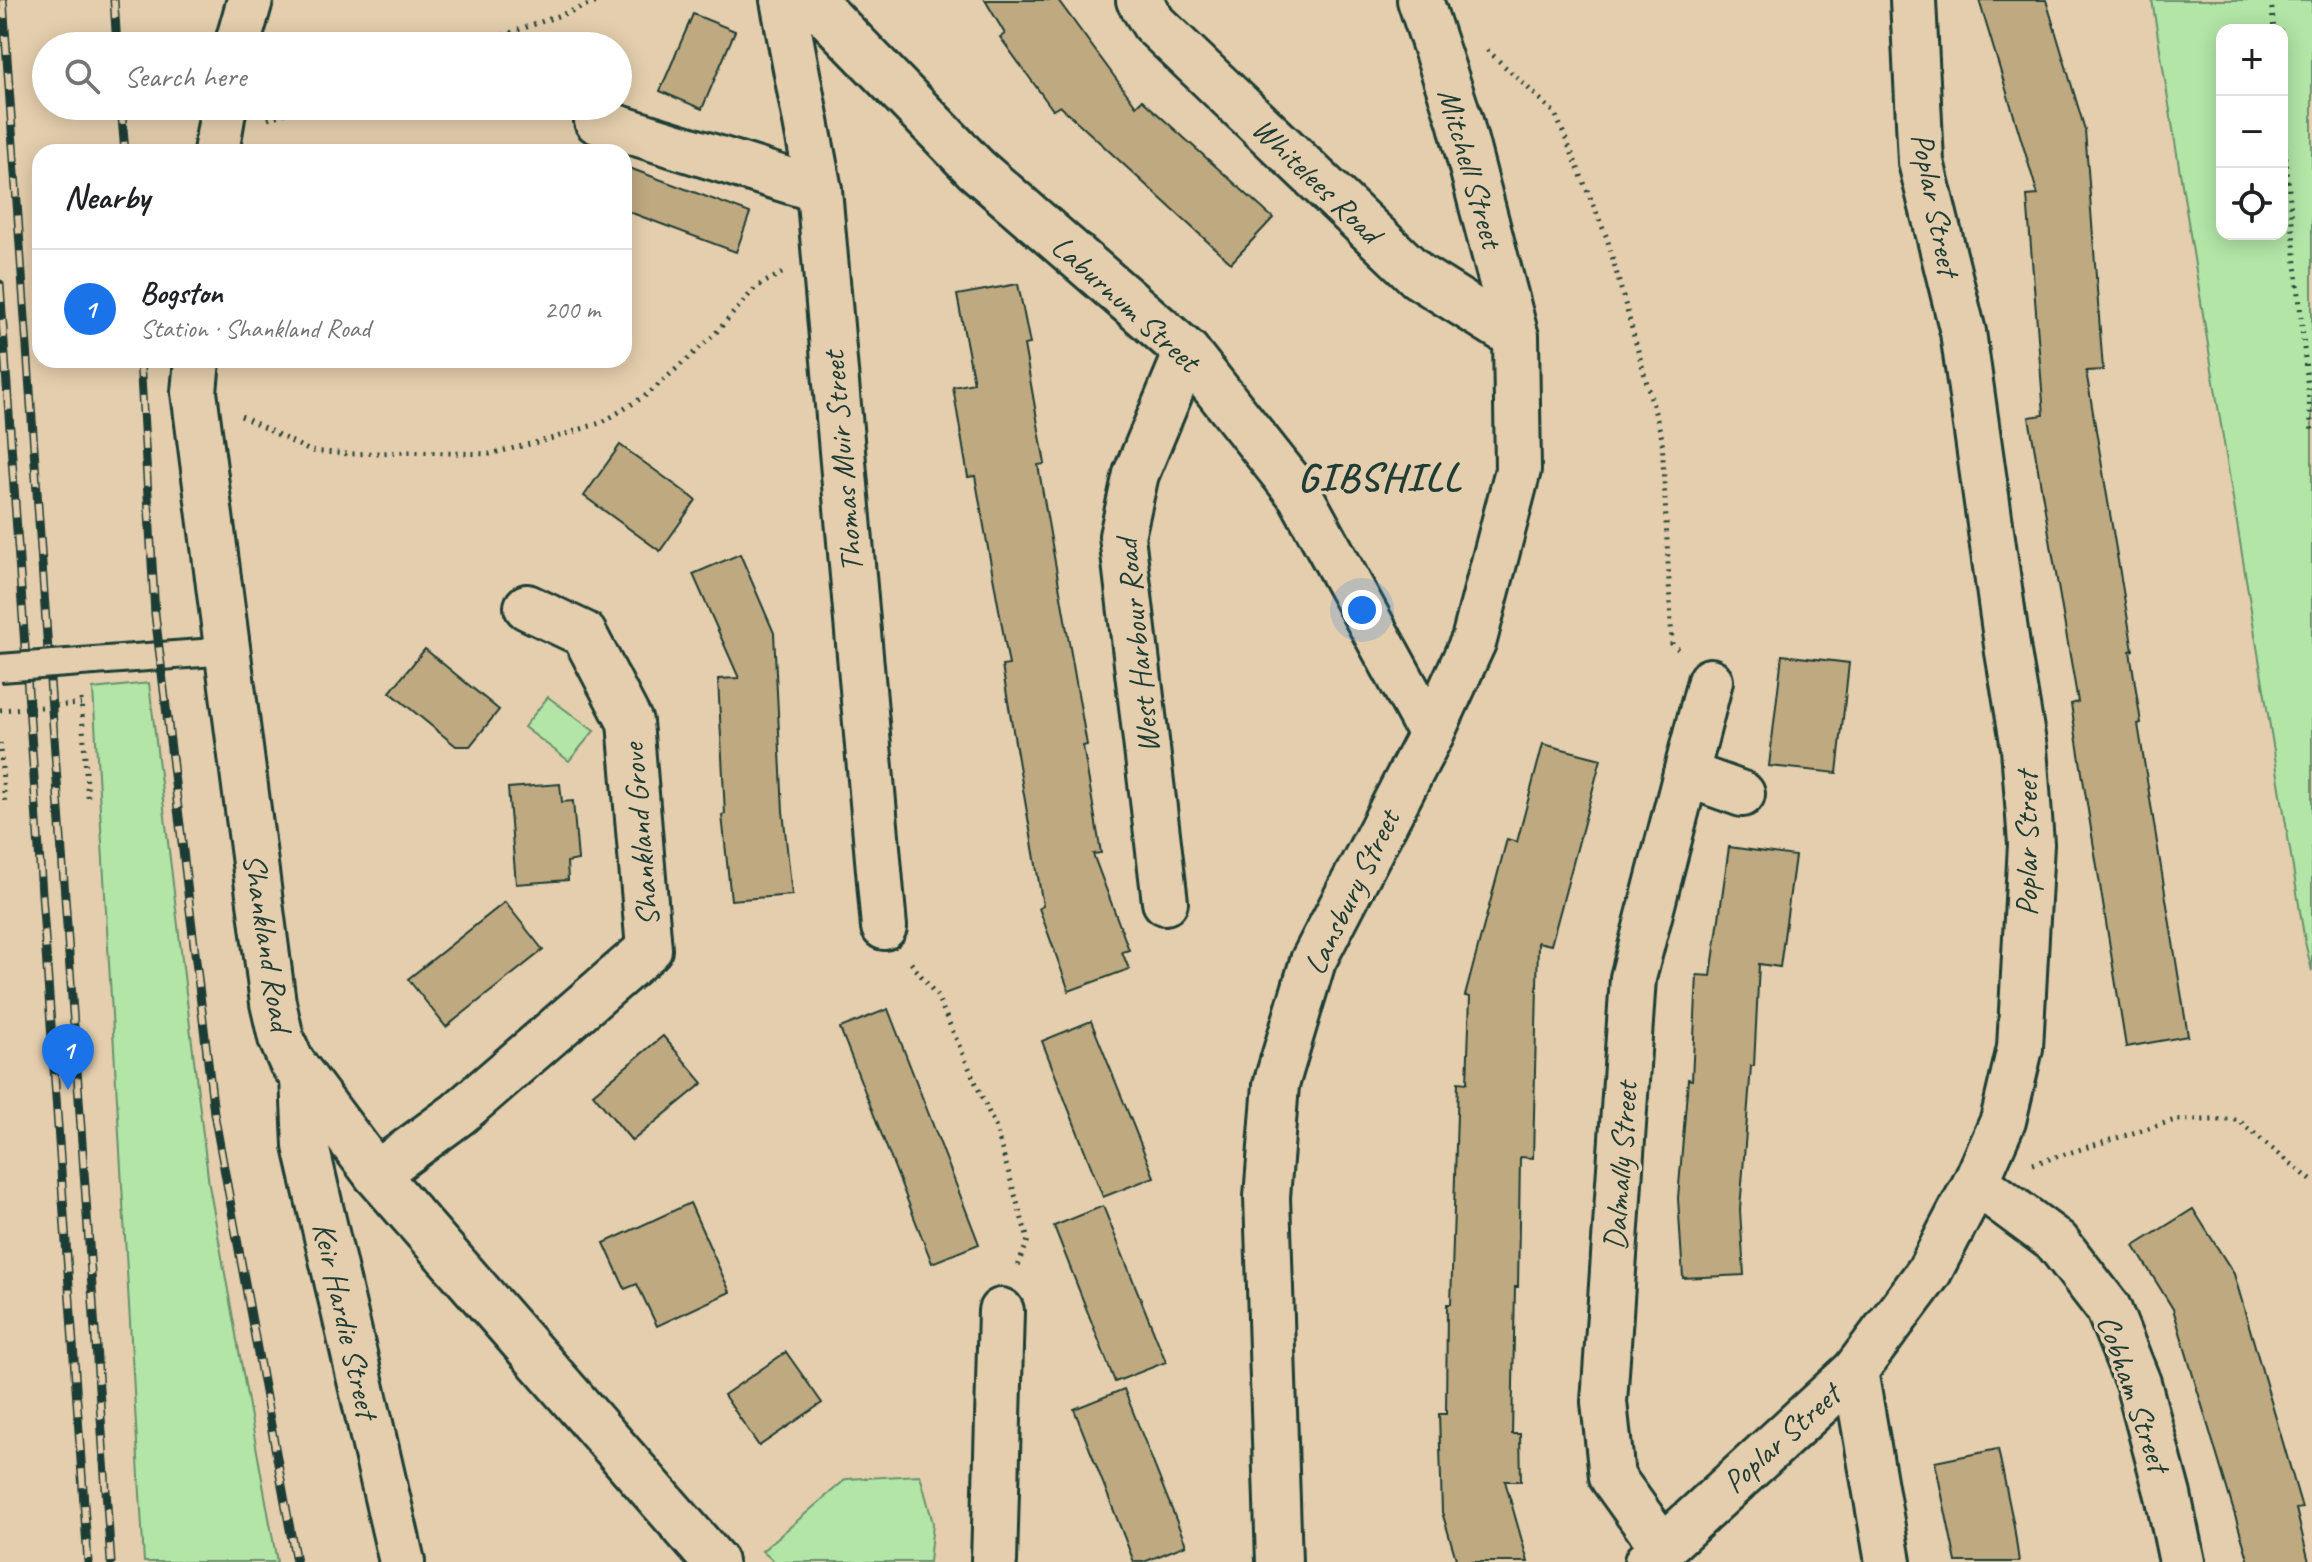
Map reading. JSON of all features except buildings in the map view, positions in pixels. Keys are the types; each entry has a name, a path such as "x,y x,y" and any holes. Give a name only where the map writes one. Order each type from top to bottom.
{"street":[{"path":"241,32 250,0"},
{"name":"Thomas Muir Street","path":"783,0 819,190 884,927"},
{"name":"Laburnum Street","path":"812,0 976,169 1187,352 1300,495 1431,734"},
{"name":"Whitelees Road","path":"1139,0 1154,24 1418,276 1516,337"},
{"name":"Poplar Street","path":"1655,1555 1855,1371 1929,1272 1976,1182 2003,1121 2020,1048 2031,844 2024,748 1963,332 1921,162 1913,0"},
{"name":"Mitchell Street","path":"1426,18 1460,121 1516,337"},
{"path":"217,144 222,120"},
{"path":"597,121 819,190"},
{"name":"Lansbury Street","path":"1279,1562 1267,1197 1276,1085 1313,961 1431,734 1474,640 1518,470 1516,337"},
{"name":"West Harbour Road","path":"1165,902 1122,536 1136,474 1187,352"},
{"name":"Shankland Road","path":"195,376 273,1003 281,1038 291,1061 376,1174 715,1562"},
{"name":"Shankland Grove","path":"376,1174 458,1114 649,949 630,722 584,634 527,607"},
{"name":"Dalmally Street","path":"1655,1555 1612,1477 1604,1402 1633,978 1710,681"},
{"path":"1686,774 1742,794"},
{"name":"Keir Hardie Street","path":"303,1077 306,1146 402,1562"},
{"name":"Cobham Street","path":"1976,1182 2057,1242 2108,1308 2138,1383 2182,1562"},
{"path":"994,1562 1001,1311"},
{"path":"1855,1371 1888,1562"}],"lane":[{"path":"0,668 228,651"}],"path":[{"path":"513,32 603,0"},
{"path":"2271,0 2273,24"},
{"path":"1426,18 1484,48 1555,113 1607,238 1662,438 1672,644 1710,681"},
{"path":"2287,168 2312,432"},
{"path":"195,376 310,451 490,454 603,422 648,394 714,335 756,287 777,274"},
{"path":"0,710 81,704 88,800"},
{"path":"0,743 5,806"},
{"path":"884,927 937,996 995,1126 1028,1240 1001,1311"},
{"path":"1976,1182 2175,1120 2238,1120 2312,1181"}],"green space":[{"path":"2152,0 2312,0 2312,971 2305,942"},
{"path":"149,683 209,1185 277,1562 144,1562 93,689"},
{"path":"548,697 594,731 569,761 524,727"},
{"path":"920,1475 933,1523 929,1562 775,1562 762,1551 846,1479"}],"railway":[{"path":"3,0 111,1562"},
{"path":"114,0 116,32"},
{"path":"122,120 124,144"},
{"path":"0,284 88,1562"},
{"path":"140,368 155,614 214,1113 296,1562"}],"place":[{"name":"Bogston","path":"68,1090"}],"district":[{"name":"GIBSHILL","path":"1380,476"}]}
